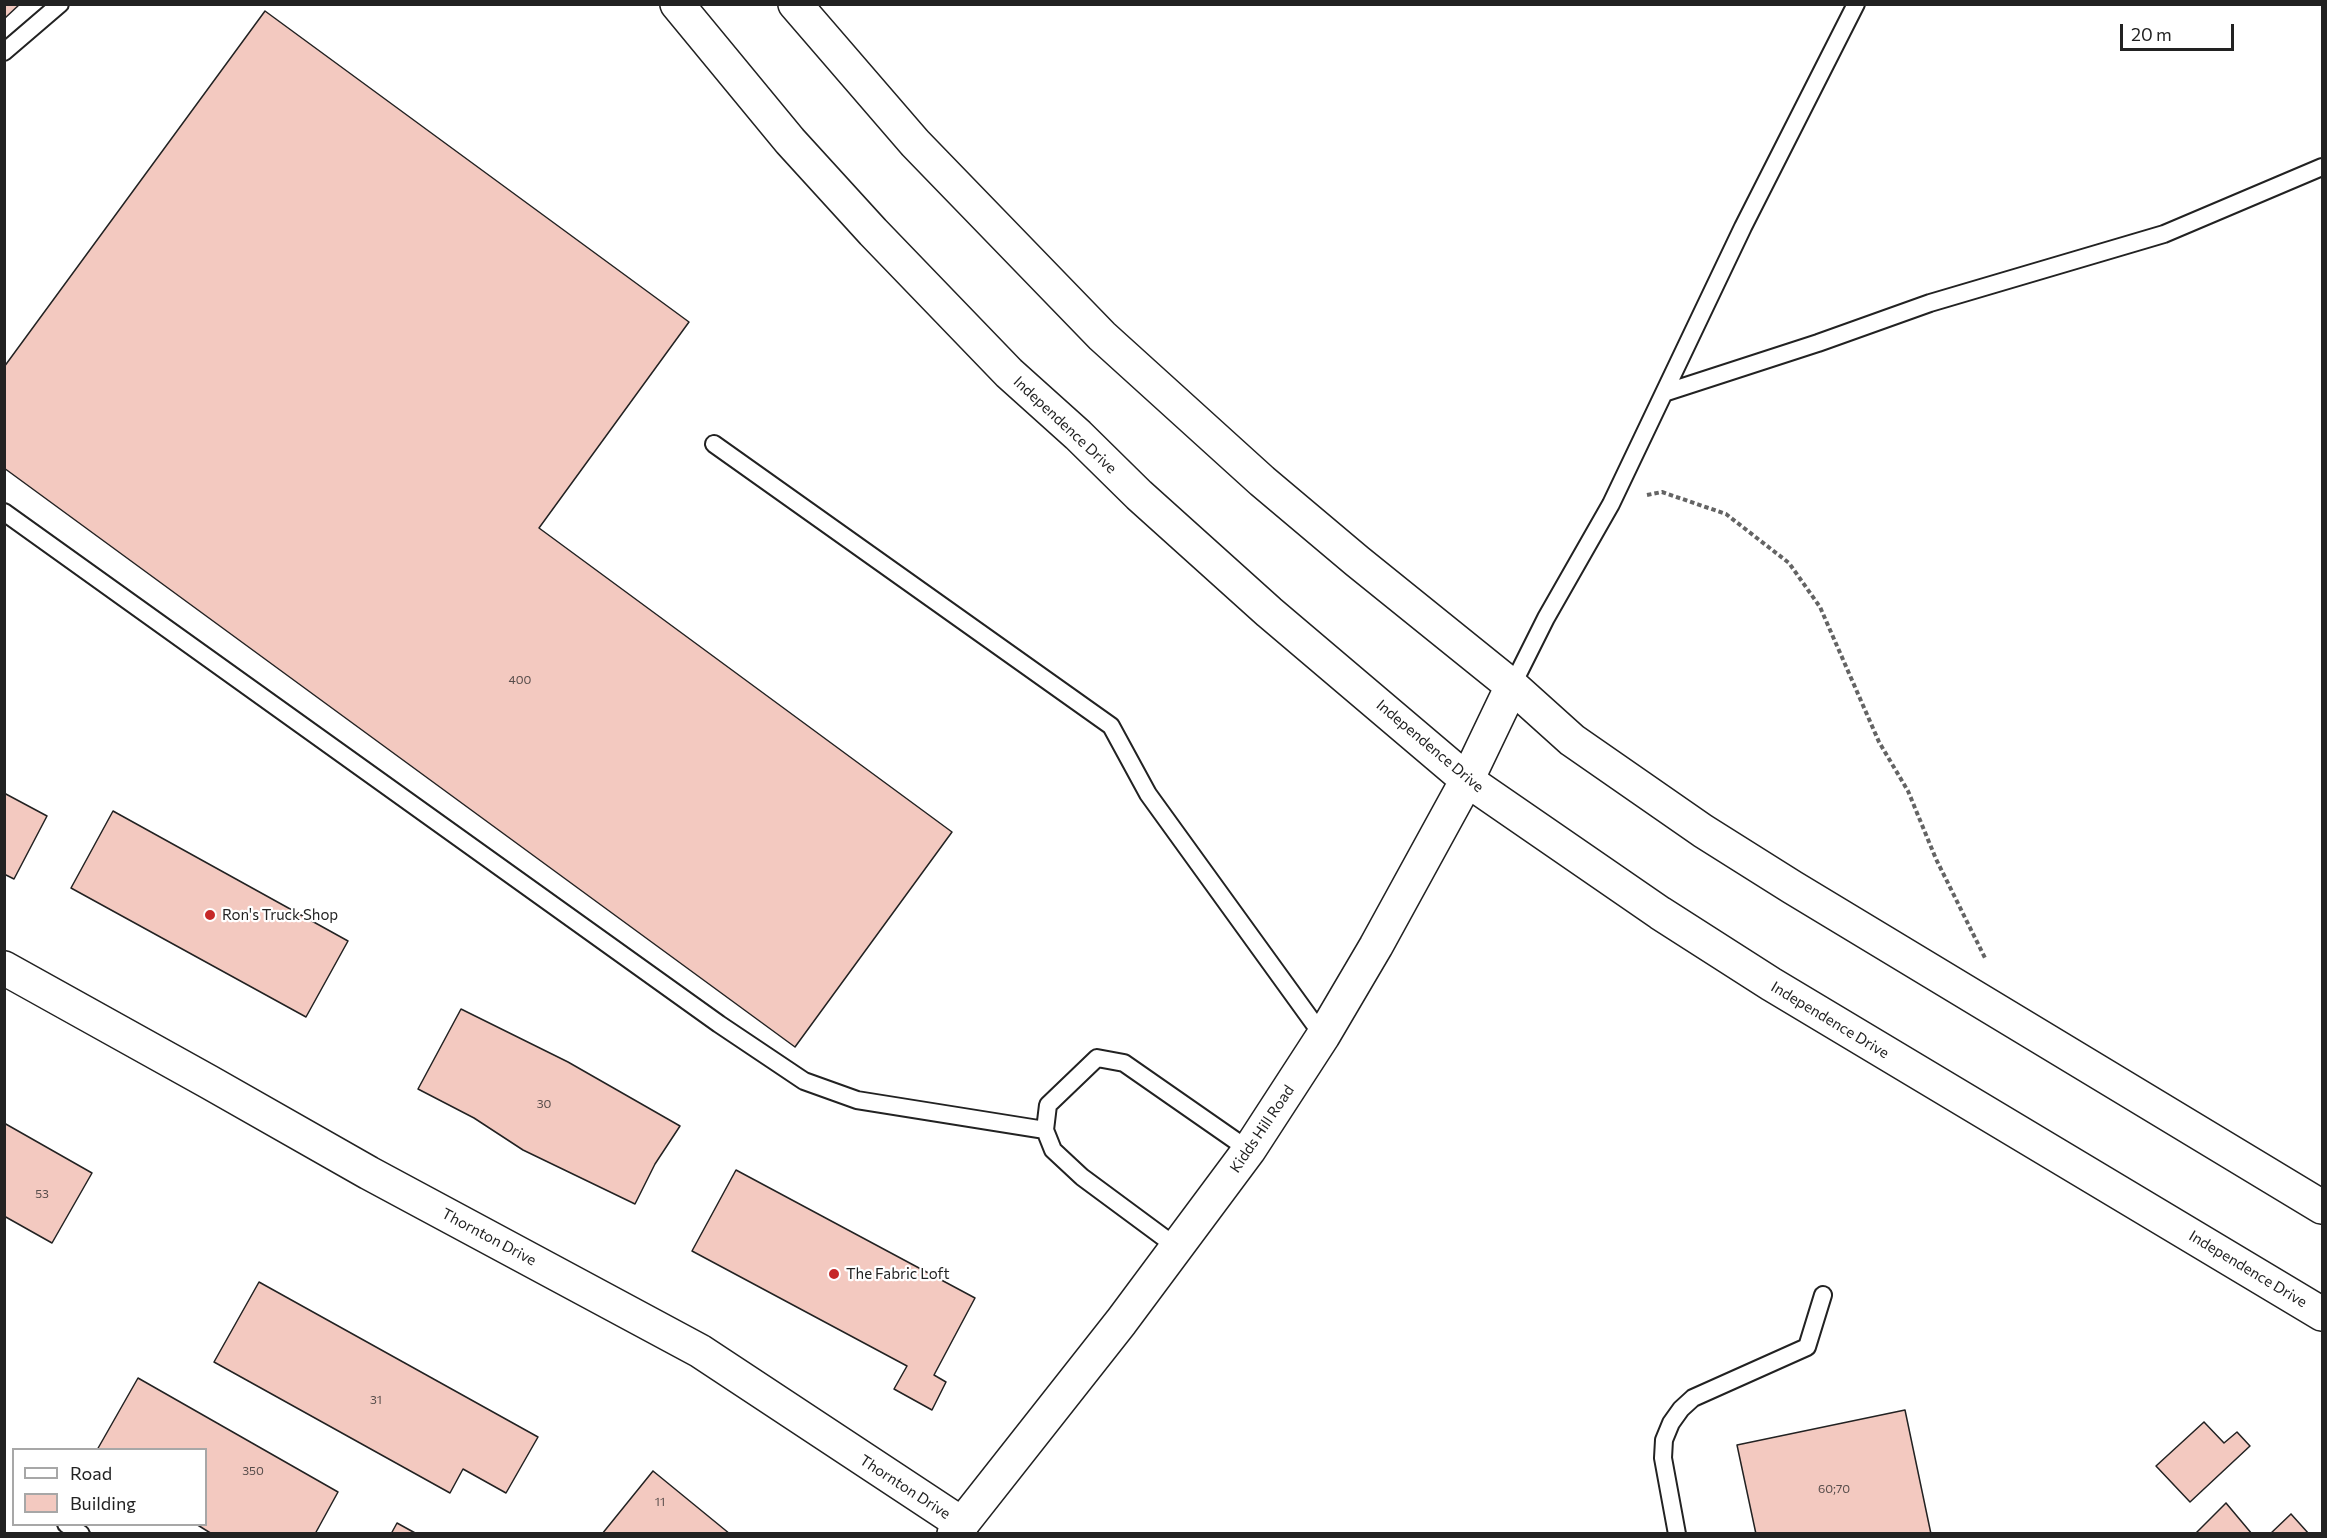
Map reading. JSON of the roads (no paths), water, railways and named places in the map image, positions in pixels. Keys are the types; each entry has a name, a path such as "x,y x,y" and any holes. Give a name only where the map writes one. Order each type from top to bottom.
{"street":[{"name":"Independence Drive","path":"677,4 790,141 873,232 1009,373 1078,435 1139,495 1269,612 1467,780 1659,913 1771,984 2322,1314"},
{"path":"795,4 915,142 1102,336 1262,481 1356,561 1512,686 1572,740 1703,831 1929,971 2322,1207"},
{"name":"Kidds Hill Road","path":"958,1529 1178,1248 1249,1150 1323,1036 1376,946 1467,780 1512,686"},
{"name":"Thornton Drive","path":"4,968 369,1173 700,1351 958,1529"}],"lane":[{"path":"4,52 60,4"},
{"path":"1512,686 1546,618 1611,504 1743,227 1856,4"},
{"path":"1664,393 1818,343 1930,303 2164,234 2322,167"},
{"path":"714,444 1110,726 1148,794 1323,1036"},
{"path":"4,512 719,1024 804,1081 857,1100 1045,1130"},
{"path":"1178,1248 1082,1177 1053,1150 1045,1130 1048,1105 1097,1058 1124,1063 1249,1150"},
{"path":"1677,1533 1663,1458 1664,1440 1671,1423 1693,1398 1807,1347 1824,1295"}],"place":[{"name":"Ron's Truck Shop","path":"210,915"},
{"name":"The Fabric Loft","path":"834,1274"}]}
